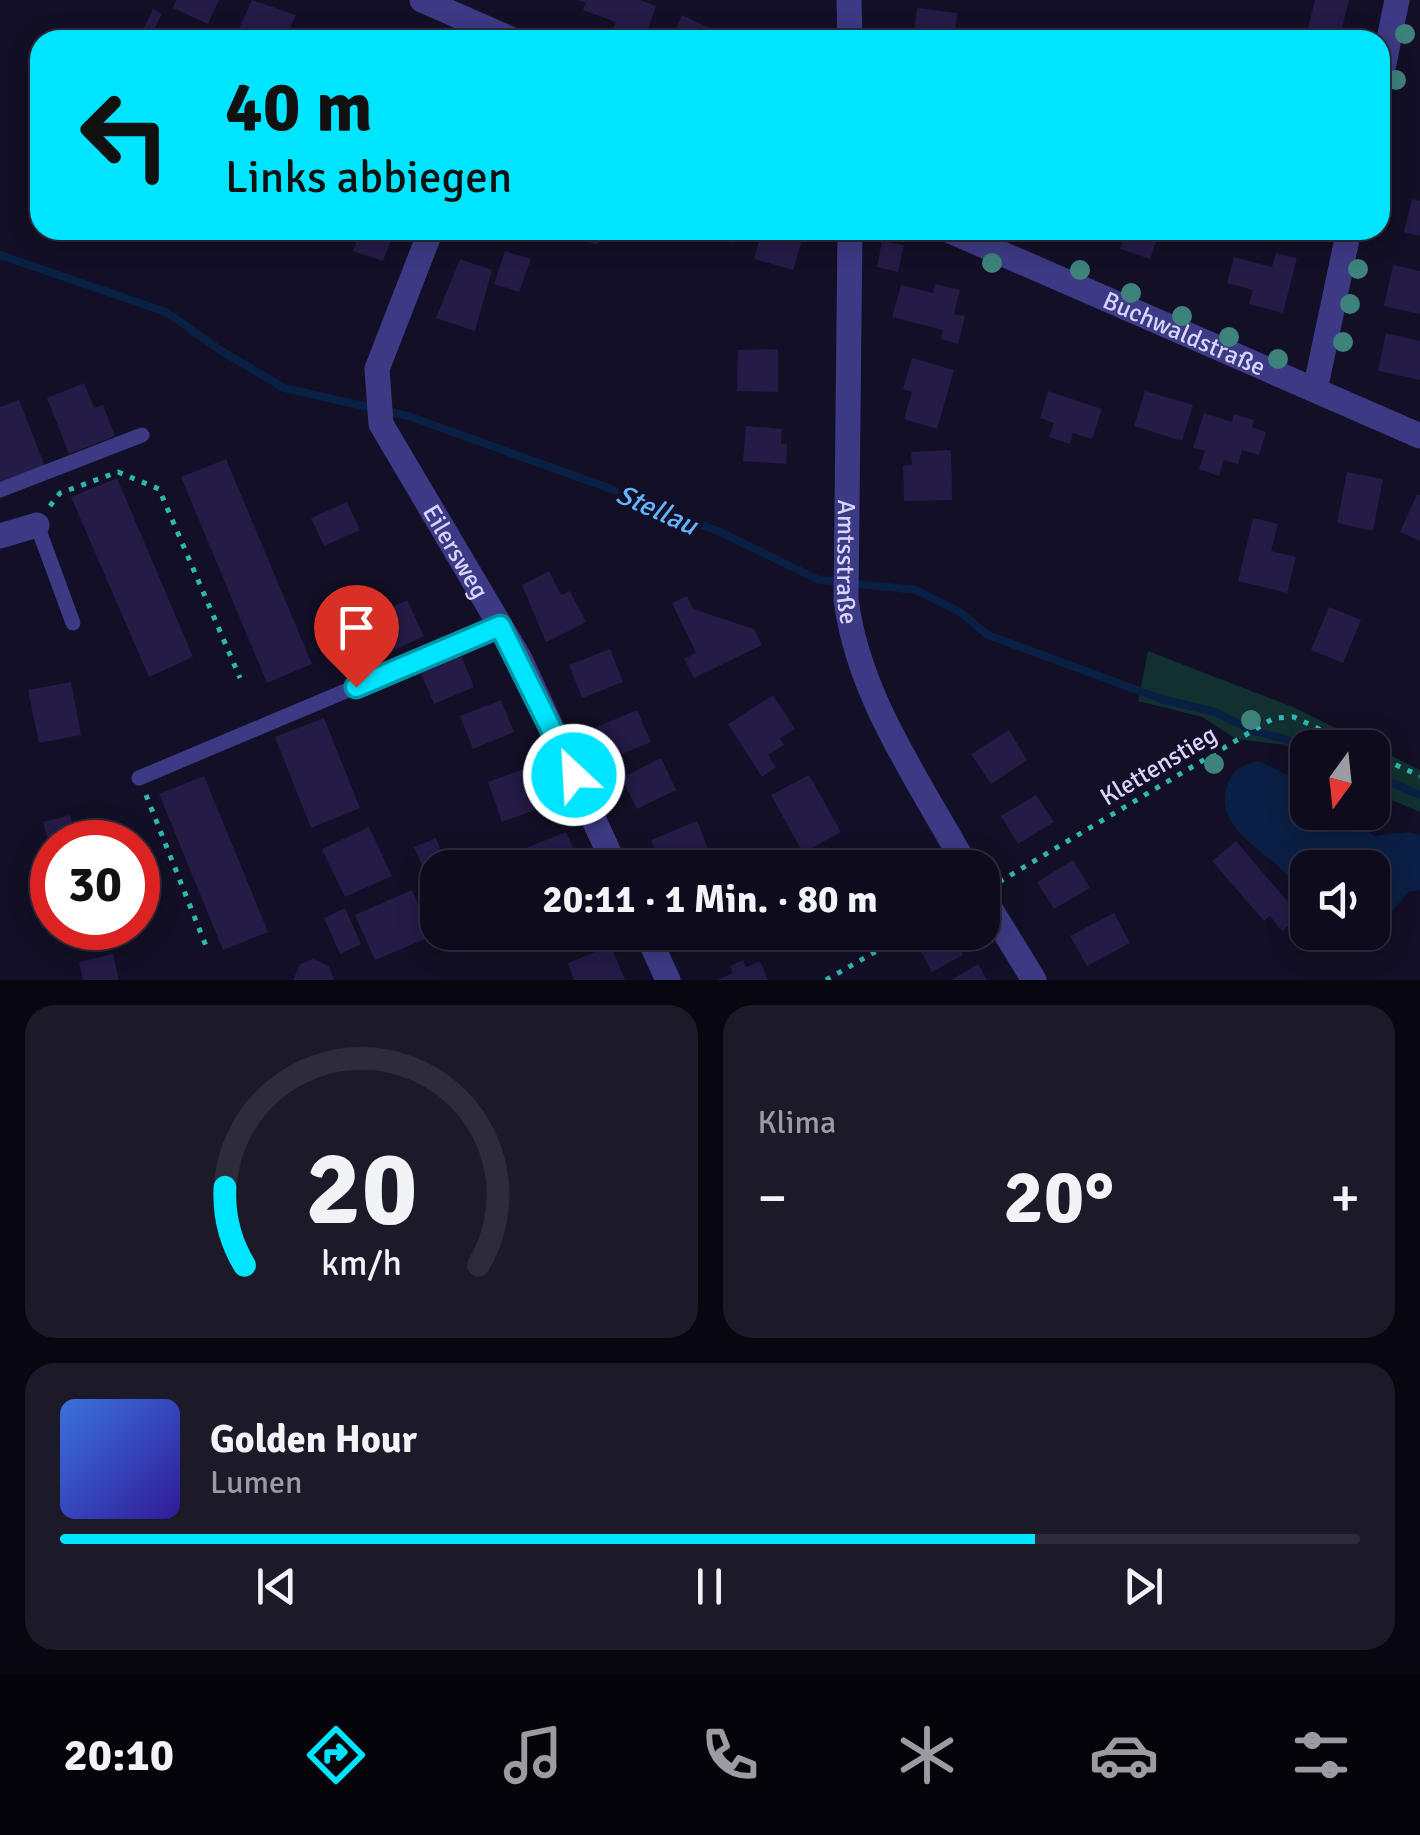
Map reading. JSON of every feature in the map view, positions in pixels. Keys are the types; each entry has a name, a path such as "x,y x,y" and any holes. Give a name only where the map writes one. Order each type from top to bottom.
{"street":[{"path":"422,0 488,30"},
{"path":"850,0 850,30"},
{"path":"1390,36 1398,0"},
{"name":"Eilersweg","path":"427,240 377,369 381,424 500,626 607,850"},
{"name":"Amtsstraße","path":"850,240 846,599 851,642 867,686 957,850"},
{"name":"Buchwaldstraße","path":"971,240 1420,436"},
{"path":"1315,390 1347,240"},
{"path":"0,536 36,524"},
{"path":"1000,913 1034,980"},
{"path":"654,950 668,980"}],"lane":[{"path":"0,490 142,436"},
{"path":"36,524 73,623"},
{"path":"139,778 500,626"}],"path":[{"path":"36,524 60,493 118,472 159,489 240,678"},
{"name":"Klettenstieg","path":"1000,883 1274,718 1294,717 1321,730"},
{"path":"1390,762 1420,776"},
{"path":"139,778 206,946"},
{"path":"826,980 878,950"}],"green space":[{"path":"1148,651 1293,707 1339,730 1290,730 1290,747 1236,739 1202,717 1138,701"},
{"path":"1390,755 1420,770 1420,812 1390,799"}],"water":[{"path":"1259,761 1290,776 1290,830 1420,835 1420,890 1409,892 1390,912 1390,850 1290,850 1290,879 1243,837 1227,813 1228,783 1240,768"}],"building":[{"path":"176,0 219,0 208,24 173,8"},
{"path":"252,0 296,15 289,30 238,30"},
{"path":"578,0 640,0 656,6 648,30 612,30 616,22 583,10 586,3"},
{"path":"1315,0 1349,0 1342,30 1308,30"},
{"path":"917,8 957,13 955,30 914,30"},
{"path":"153,9 162,14 153,30 143,30"},
{"path":"682,15 713,30 675,30"},
{"path":"1412,199 1420,201 1420,236 1404,232"},
{"path":"357,240 391,240 383,261 353,251"},
{"path":"759,240 802,240 793,270 754,259"},
{"path":"1123,240 1157,240 1150,259 1120,249"},
{"path":"882,241 904,245 898,272 877,267"},
{"path":"505,251 531,259 519,292 494,284"},
{"path":"1276,253 1297,258 1283,313 1249,304 1253,290 1227,283 1234,257 1272,267"},
{"path":"460,259 492,270 475,331 436,318"},
{"path":"1393,265 1420,271 1420,314 1384,306"},
{"path":"935,284 960,290 954,314 965,316 958,344 941,339 943,330 892,317 901,285 933,293"},
{"path":"1386,333 1420,341 1420,380 1378,371"},
{"path":"778,349 778,392 737,391 738,350"},
{"path":"912,358 954,370 937,429 904,419 912,392 903,389"},
{"path":"84,383 94,408 103,405 115,436 69,454 47,398"},
{"path":"1048,391 1102,409 1092,439 1073,433 1070,444 1049,437 1054,423 1040,418"},
{"path":"1145,391 1193,405 1182,441 1134,426"},
{"path":"19,400 45,466 0,484 0,407"},
{"path":"1204,413 1232,422 1234,414 1254,420 1252,427 1266,432 1259,455 1242,450 1238,464 1224,460 1219,476 1199,469 1205,451 1193,448"},
{"path":"746,426 782,429 781,444 787,444 786,464 743,461"},
{"path":"951,450 952,500 904,501 903,466 912,465 911,452"},
{"path":"226,459 312,664 267,683 181,477"},
{"path":"1347,472 1383,479 1373,531 1337,523"},
{"path":"117,478 193,657 149,677 71,497"},
{"path":"1417,494 1420,495 1420,541 1400,532"},
{"path":"347,502 360,530 324,546 311,518"},
{"path":"1253,518 1278,524 1271,551 1296,557 1287,593 1238,581"},
{"path":"549,571 561,595 570,591 586,622 546,642 522,585"},
{"path":"687,596 693,609 754,629 762,645 694,678 684,659 696,653 672,603"},
{"path":"407,600 424,636 380,657 363,621"},
{"path":"1329,607 1361,620 1343,663 1311,650"},
{"path":"610,649 623,682 582,698 569,665"},
{"path":"461,655 474,687 434,704 420,671"},
{"path":"71,682 81,735 39,743 28,690"},
{"path":"773,695 795,729 780,738 784,745 768,755 776,767 762,777 728,724"},
{"path":"501,700 514,732 473,749 460,716"},
{"path":"637,710 651,742 610,759 597,727"},
{"path":"324,718 360,808 311,828 275,737"},
{"path":"1009,730 1027,760 991,784 971,754"},
{"path":"661,758 676,790 637,809 621,778"},
{"path":"538,764 552,804 502,822 488,782"},
{"path":"809,775 841,832 801,850 771,795"},
{"path":"204,776 268,932 223,950 159,794"},
{"path":"1036,795 1054,822 1018,844 1001,816"},
{"path":"697,821 709,850 655,850 651,840"},
{"path":"369,827 392,876 345,897 322,849"},
{"path":"566,832 574,850 527,850"},
{"path":"436,838 441,850 420,850 420,861 414,847"},
{"path":"1236,841 1290,904 1290,924 1282,931 1270,916 1264,921 1212,861"},
{"path":"1073,860 1090,888 1054,909 1037,882"},
{"path":"412,890 420,908 420,941 375,960 355,915"},
{"path":"345,908 361,944 340,954 324,918"},
{"path":"1114,913 1130,943 1087,966 1070,936"},
{"path":"601,950 613,950 625,980 574,980 568,963"},
{"path":"920,950 960,950 963,955 932,972"},
{"path":"113,954 119,980 83,980 79,962"},
{"path":"313,959 329,966 334,980 293,980 300,964"},
{"path":"743,960 746,967 760,961 768,980 717,980 733,973 730,966"},
{"path":"978,964 987,980 951,980"}],"waterway":[{"name":"Stellau","path":"0,255 166,312 284,388 408,416 720,532 819,580 916,590 960,612 988,635 1161,699 1215,712 1254,731 1290,741"},
{"name":"Stellau","path":"1390,782 1420,795"}],"route":[{"path":"356,687 500,626 520,659 574,775"}]}
